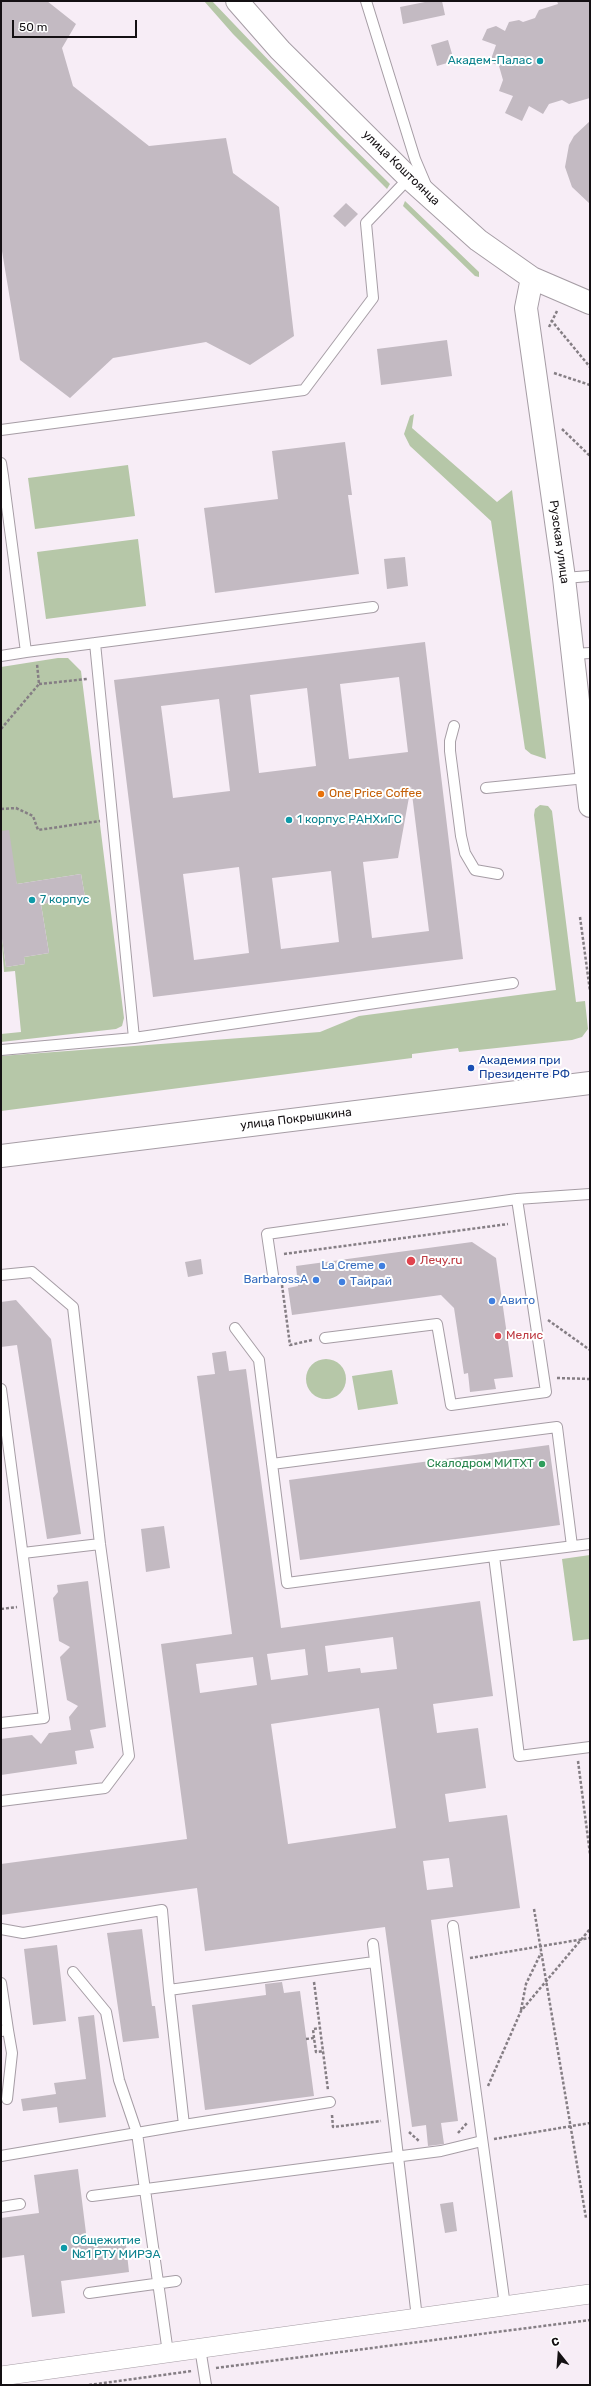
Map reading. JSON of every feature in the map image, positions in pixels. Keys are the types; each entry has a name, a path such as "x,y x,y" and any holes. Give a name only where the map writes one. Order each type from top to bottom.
{"street":[{"name":"улица Коштоянца","path":"237,1 280,50 410,178 478,240 532,278 590,303"},
{"name":"Рузская улица","path":"532,278 526,308 564,578 582,653 586,778 590,806"},
{"name":"улица Покрышкина","path":"1,1156 590,1083"},
{"path":"1,2376 590,2294"}],"lane":[{"path":"366,1 415,159 430,197"},
{"path":"1,430 304,390 373,298 366,223 410,178"},
{"path":"1,463 31,651"},
{"path":"564,578 590,576"},
{"path":"1,656 373,606"},
{"path":"95,643 134,1038"},
{"path":"454,726 450,741 450,751 461,836 465,852 475,870 498,874"},
{"path":"486,788 586,778"},
{"path":"1,1050 134,1038 513,983"},
{"path":"277,1278 267,1234 517,1199 590,1194"},
{"path":"325,1338 437,1324 451,1405 546,1392 517,1199"},
{"path":"1,1275 32,1272 73,1306 100,1544 129,1756 105,1788 1,1801"},
{"path":"234,1328 259,1360 287,1583 590,1544"},
{"path":"1,1389 44,1718 1,1723"},
{"path":"272,1464 557,1427 572,1546"},
{"path":"23,1553 100,1544"},
{"path":"494,1556 519,1756 590,1747"},
{"path":"1,1929 23,1933 162,1910 184,2125"},
{"path":"454,1926 505,2306"},
{"path":"373,1944 417,2318"},
{"path":"170,1990 374,1962"},
{"path":"73,1972 106,2012 119,2080 137,2133 168,2353"},
{"path":"1,1983 5,2030 12,2053 7,2099"},
{"path":"1,2156 330,2102"},
{"path":"92,2196 438,2152 482,2141"},
{"path":"1,2207 20,2204"},
{"path":"89,2293 176,2281"},
{"path":"200,2348 206,2385"}],"path":[{"path":"548,328 556,311 563,313"},
{"path":"551,320 590,367"},
{"path":"549,372 590,386"},
{"path":"558,425 590,456"},
{"path":"31,651 39,684"},
{"path":"1,729 39,684 99,678"},
{"path":"1,809 16,808 33,816 38,830 113,819"},
{"path":"580,917 590,991"},
{"path":"279,1255 521,1222"},
{"path":"277,1278 290,1345 325,1338"},
{"path":"534,1310 590,1350"},
{"path":"544,1377 590,1380"},
{"path":"576,1749 590,1854"},
{"path":"534,1909 586,2218"},
{"path":"521,2011 590,1929"},
{"path":"458,1960 590,1938"},
{"path":"312,1970 333,2127 393,2119 438,2152 478,2110 521,2011 526,1984 542,1952"},
{"path":"320,2028 313,2029 316,2052 324,2051"},
{"path":"306,2039 314,2038"},
{"path":"482,2141 590,2123"},
{"path":"89,2385 590,2320"}],"green space":[{"path":"204,1 212,1 340,135 390,184 387,189 233,34"},
{"path":"405,201 479,272 479,277 475,276 403,206"},
{"path":"414,414 412,428 497,502 512,490 546,759 531,754 525,749 491,521 410,446 404,434 410,416"},
{"path":"128,465 135,516 35,529 28,478"},
{"path":"138,539 146,606 46,619 37,552"},
{"path":"58,658 68,658 81,671 124,1018 122,1026 116,1029 1,1042 1,1034 21,1032 15,971 4,972 1,932 6,967 25,964 24,957 49,953 41,904 85,897 81,874 17,884 1,839 1,667"},
{"path":"540,805 548,806 552,811 576,1002 585,1001 588,1029 582,1037 572,1040 459,1052 458,1048 412,1054 412,1058 1,1111 1,1056 320,1032 359,1016 556,990 534,815 535,809"},
{"path":"326,1359 340,1365 346,1379 340,1393 326,1399 312,1393 306,1379 312,1365"},
{"path":"392,1370 398,1404 358,1410 352,1376"},
{"path":"590,1555 590,1639 573,1641 562,1559"}],"building":[{"path":"1,1 47,1 76,24 62,48 73,86 149,146 226,138 233,173 279,207 294,336 250,365 206,342 113,358 70,398 20,360 1,245"},
{"path":"430,1 442,1 445,15 403,24 400,7"},
{"name":"Академ-Палас","path":"557,1 590,1 590,98 569,104 562,100 549,104 543,114 529,106 522,121 505,113 513,96 499,91 503,80 499,66 490,62 496,45 482,40 487,29 496,26 505,31 509,22 519,20 523,22 535,18 539,10 558,4"},
{"path":"448,40 454,61 437,66 431,45"},
{"path":"590,121 590,204 572,187 565,167 569,145 574,136"},
{"path":"346,203 358,214 345,227 333,216"},
{"path":"447,340 452,376 381,385 377,349"},
{"path":"345,442 352,495 348,495 359,574 215,593 204,508 278,499 272,451"},
{"path":"405,557 408,586 387,589 384,559"},
{"name":"1 корпус РАНХиГС","path":"425,642 463,959 153,997 114,680","holes":["399,677 408,752 349,759 340,684","307,688 316,766 259,773 250,695","219,699 230,791 173,798 161,706","411,786 429,931 372,938 363,862 398,858","239,867 249,953 194,960 183,874","331,871 339,942 281,949 272,878"]},
{"name":"7 корпус","path":"9,830 17,884 81,874 85,897 41,904 49,953 24,957 25,964 6,967 1,932 1,831"},
{"path":"472,1242 496,1258 513,1377 494,1379 496,1389 470,1392 468,1373 464,1374 454,1308 441,1295 292,1315 288,1288 298,1286 296,1266"},
{"path":"201,1259 203,1274 188,1277 185,1262"},
{"path":"16,1300 51,1339 81,1534 47,1539 17,1345 1,1347 1,1302"},
{"path":"226,1351 229,1371 246,1369 281,1628 480,1601 493,1696 433,1704 437,1733 478,1728 486,1788 445,1794 449,1822 507,1815 520,1908 431,1920 458,2121 441,2123 444,2144 428,2146 426,2125 412,2127 385,1927 205,1951 197,1888 1,1915 1,1864 187,1839 161,1644 232,1634 197,1376 215,1374 212,1353","holes":["393,1637 397,1669 361,1673 360,1668 328,1672 325,1646","305,1649 308,1675 271,1680 267,1654","253,1657 257,1685 200,1693 196,1664","379,1708 396,1828 288,1844 271,1724","449,1858 453,1887 427,1890 423,1861"]},
{"path":"549,1445 560,1525 300,1560 289,1480"},
{"path":"164,1526 170,1568 146,1572 141,1529"},
{"path":"88,1581 106,1727 90,1730 94,1748 75,1751 77,1764 1,1775 1,1739 32,1735 41,1744 49,1733 71,1730 69,1717 78,1706 67,1700 60,1657 70,1647 59,1641 53,1598 58,1592 57,1585"},
{"path":"142,1929 152,2006 155,2006 159,2038 123,2042 107,1933"},
{"path":"57,1945 66,2021 33,2025 24,1949"},
{"path":"282,1982 284,1993 300,1991 314,2096 205,2110 192,2005 266,1995 265,1984"},
{"path":"94,2015 106,2117 59,2123 57,2107 23,2111 21,2099 56,2094 54,2083 86,2079 78,2017"},
{"name":"Общежитие №1 РТУ МИРЭА","path":"78,2169 87,2241 125,2236 129,2272 61,2281 65,2313 32,2317 24,2255 1,2258 1,2218 39,2213 34,2175"},
{"path":"453,2202 457,2231 445,2233 440,2204"}],"place":[{"name":"Академ-Палас","path":"540,61"},
{"name":"One Price Coffee","path":"321,794"},
{"name":"1 корпус РАНХиГС","path":"289,820"},
{"name":"7 корпус","path":"32,900"},
{"name":"Академия при Президенте РФ","path":"471,1068"},
{"name":"Лечу.ru","path":"411,1261"},
{"name":"La Creme","path":"382,1266"},
{"name":"BarbarossA","path":"316,1280"},
{"name":"Тайрай","path":"342,1282"},
{"name":"Авито","path":"492,1301"},
{"name":"Мелис","path":"498,1336"},
{"name":"Скалодром МИТХТ","path":"542,1464"},
{"name":"Общежитие №1 РТУ МИРЭА","path":"64,2248"}]}
